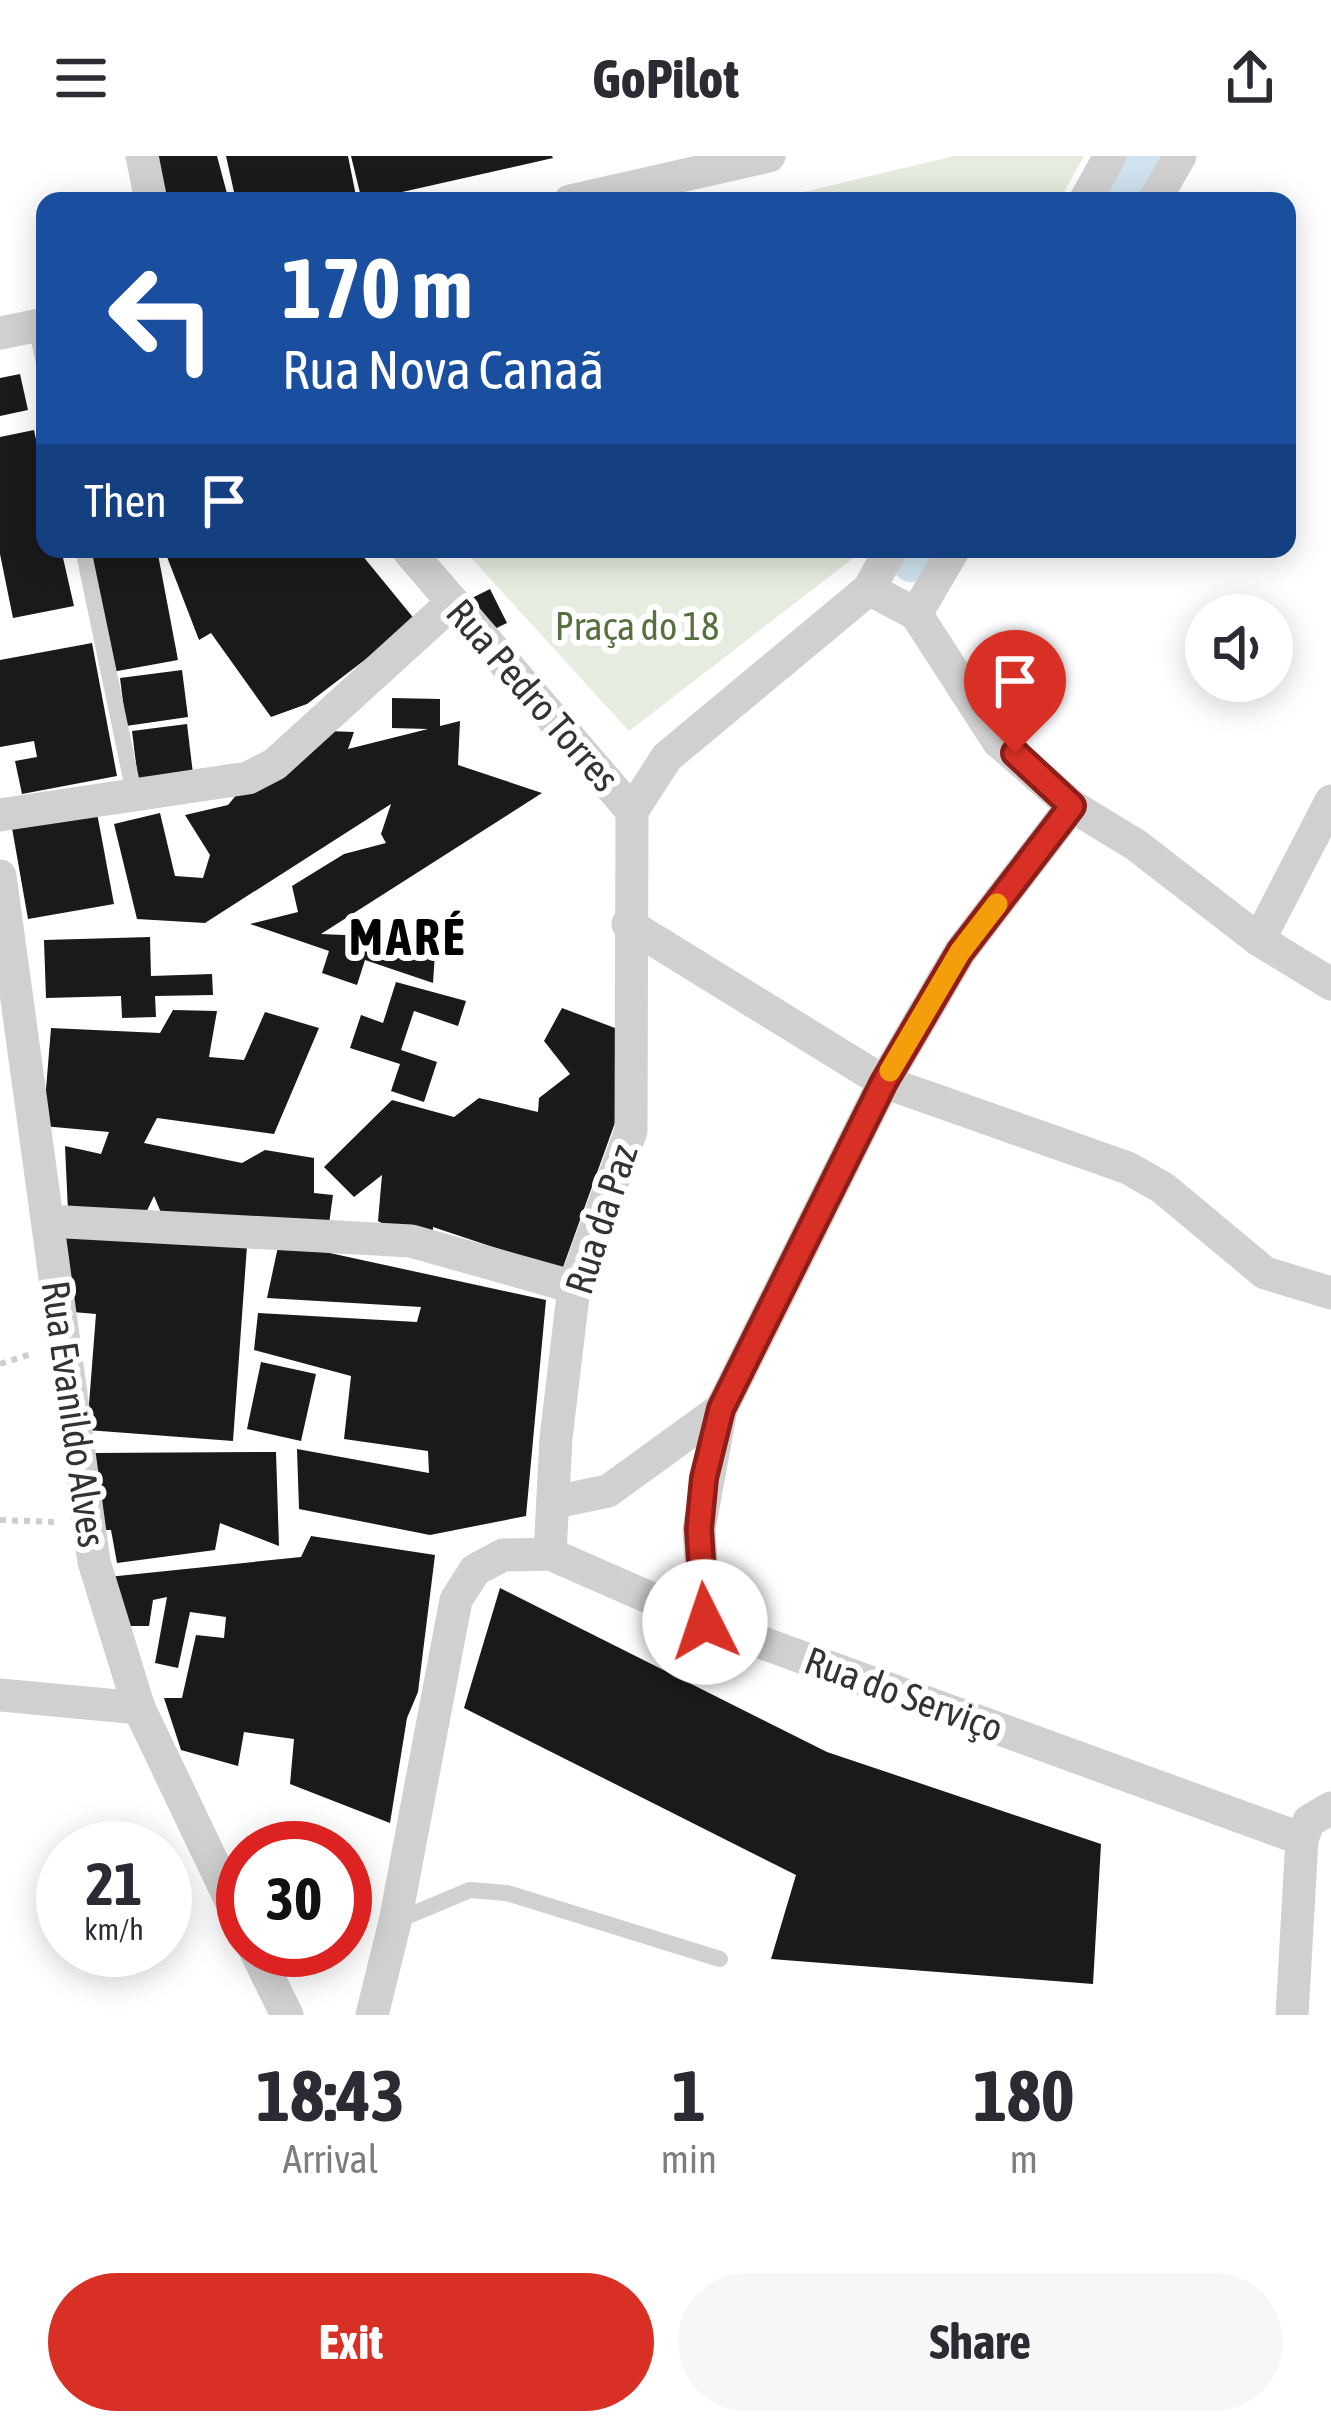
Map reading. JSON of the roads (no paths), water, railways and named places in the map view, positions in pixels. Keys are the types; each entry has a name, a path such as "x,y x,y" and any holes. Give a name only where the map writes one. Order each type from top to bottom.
{"street":[{"path":"142,156 149,192"},
{"path":"599,192 690,164 769,156"},
{"path":"1089,192 1110,156"},
{"path":"1159,192 1180,156"},
{"path":"0,333 36,326"},
{"name":"Rua Pedro Torres","path":"415,558 632,811 667,757 869,589"},
{"path":"886,558 869,589 916,614 980,719 1072,806 1136,845 1259,940 1331,984"},
{"path":"916,614 949,558"},
{"path":"0,815 135,799 248,778 275,764 453,602"},
{"path":"1259,940 1331,801"},
{"path":"705,1622 699,1529 704,1478 721,1409 884,1082 960,952 1072,806"},
{"name":"Rua da Paz","path":"550,1554 556,1438 574,1287 631,1131 628,924 632,811"},
{"name":"Rua Evanildo Alves","path":"0,876 88,1523 139,1708 216,1869"},
{"path":"628,924 884,1082 1128,1168 1163,1188 1264,1273 1331,1293"},
{"path":"48,1221 411,1240 574,1287"},
{"path":"555,1502 608,1491 721,1409"},
{"path":"372,2015 395,1922 456,1600 476,1570 503,1555 550,1554"},
{"name":"Rua do Serviço","path":"550,1554 705,1622 1313,1824"},
{"path":"0,1695 139,1708"},
{"path":"1292,2015 1313,1824"},
{"path":"267,1977 286,2015"}],"lane":[{"path":"85,558 135,799"},
{"path":"395,1922 470,1889 507,1893 720,1959"}],"waterway":[{"path":"1126,192 1148,156"},
{"path":"911,564 914,558"}],"district":[{"name":"MARÉ","path":"408,937"}],"park label":[{"name":"Praça do 18","path":"637,626"}]}
